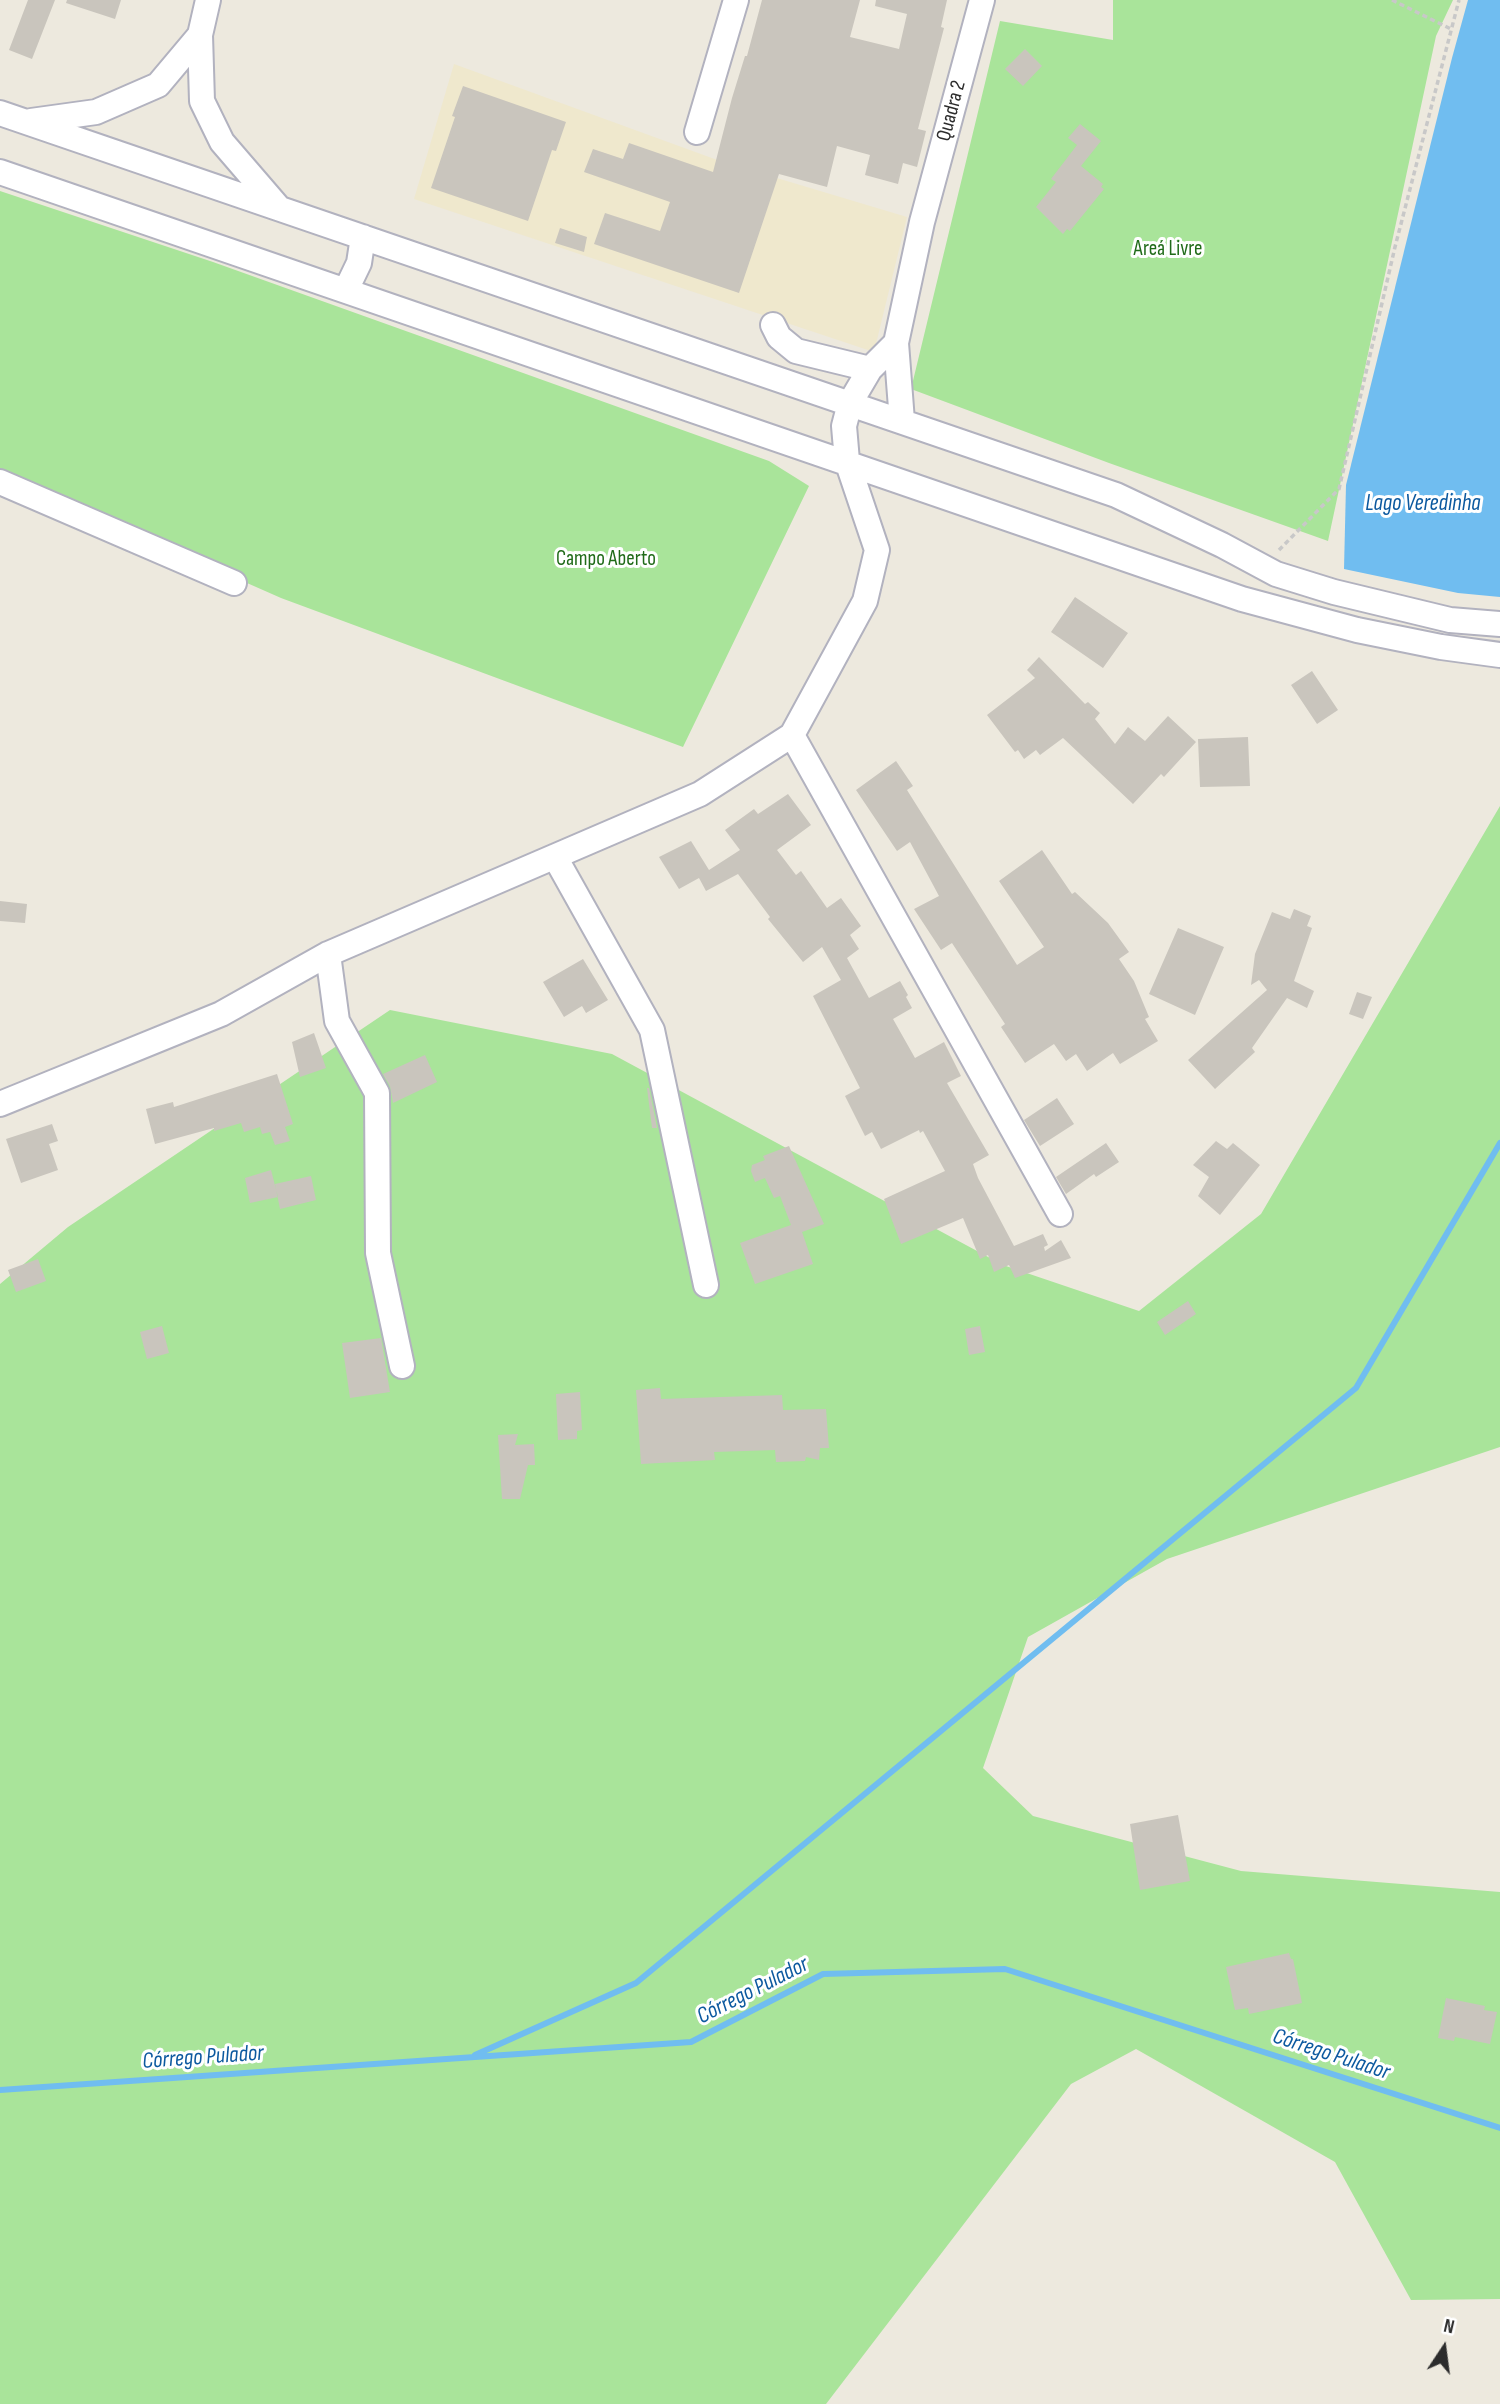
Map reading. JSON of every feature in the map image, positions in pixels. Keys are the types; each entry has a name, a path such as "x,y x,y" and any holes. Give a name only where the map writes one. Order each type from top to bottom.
{"street":[{"path":"208,0 200,35 202,101 222,142 278,207"},
{"path":"697,132 736,0"},
{"name":"Quadra 2","path":"902,421 896,343 922,222 982,0"},
{"path":"26,122 96,112 158,85 200,35"},
{"path":"0,113 1116,495 1276,574 1334,592 1450,620 1500,624"},
{"path":"0,172 1242,599 1357,631 1500,655"},
{"path":"346,290 359,262 363,237"},
{"path":"772,325 779,337 796,351 870,369"},
{"path":"0,1104 221,1014 328,954 700,794 792,735 865,601 877,550 847,461 844,426 850,403 870,369 896,343"},
{"path":"0,482 234,583"},
{"path":"792,735 1060,1214"},
{"path":"555,856 652,1030 706,1284"},
{"path":"328,954 337,1021 377,1093 378,1253 402,1366"}],"path":[{"path":"1392,0 1451,29"},
{"path":"1276,552 1339,489 1395,247 1459,0"}],"shaded area":[{"path":"454,64 720,161 907,217 874,352 414,199"}],"green space":[{"name":"Areá Livre","path":"1113,0 1453,0 1436,36 1328,541 911,389 1000,21 1113,40"},
{"name":"Campo Aberto","path":"0,191 213,262 769,461 809,486 683,747 281,598 0,474"},
{"path":"1500,806 1500,1447 1167,1559 1028,1637 983,1768 1033,1816 1241,1871 1500,1892 1500,2299 1411,2300 1335,2162 1136,2049 1071,2084 826,2404 0,2404 0,1284 68,1227 390,1010 612,1054 1003,1265 1139,1311 1261,1214"}],"water":[{"name":"Lago Veredinha","path":"1468,0 1500,0 1500,597 1458,593 1344,569 1346,485"}],"building":[{"path":"28,0 55,0 32,59 9,50"},
{"path":"67,0 121,0 115,19 66,3"},
{"path":"762,0 860,0 850,37 899,49 907,14 875,6 876,0 947,0 941,27 944,28 918,129 926,131 917,167 903,163 898,184 865,175 870,155 837,146 827,187 779,174 739,293 594,244 605,213 660,231 670,202 584,172 593,149 623,159 629,143 713,172"},
{"path":"1025,49 1042,66 1023,86 1005,69"},
{"path":"463,86 566,122 556,151 552,150 528,221 431,188"},
{"path":"1080,124 1101,141 1081,166 1103,184 1101,187 1104,189 1070,231 1067,229 1063,234 1036,207 1056,182 1051,179 1077,145 1068,138"},
{"path":"560,228 587,237 584,252 555,243"},
{"path":"1075,597 1128,633 1103,668 1051,632"},
{"path":"1039,657 1085,704 1088,702 1100,713 1095,719 1115,744 1128,727 1145,741 1168,716 1196,742 1164,777 1161,774 1133,804 1063,738 1040,755 1036,750 1024,759 1018,750 1015,752 987,715 1035,678 1027,670"},
{"path":"1312,671 1338,710 1317,724 1291,685"},
{"path":"1248,737 1250,786 1200,787 1198,739"},
{"path":"896,761 913,786 907,790 1017,965 1044,947 999,881 1042,850 1072,894 1075,892 1108,923 1129,952 1119,959 1134,981 1149,1017 1145,1019 1158,1041 1120,1064 1113,1053 1087,1071 1076,1054 1066,1061 1054,1044 1025,1063 1001,1027 1005,1024 952,943 941,950 914,909 939,896 910,842 897,851 856,790"},
{"path":"788,794 811,825 777,850 796,875 801,871 827,908 841,898 861,926 850,935 859,949 847,958 869,998 900,981 912,1008 893,1019 915,1058 944,1042 961,1076 947,1083 989,1155 973,1164 1014,1246 1043,1234 1048,1245 1044,1247 1045,1251 1061,1240 1071,1258 1015,1278 1009,1265 994,1272 988,1255 980,1259 963,1218 901,1244 884,1199 945,1171 923,1131 920,1133 919,1130 881,1149 872,1132 865,1136 845,1096 860,1088 813,996 841,980 822,947 803,962 768,919 770,917 738,874 706,891 699,878 679,889 659,857 691,841 709,870 740,850 725,830 754,809 758,814"},
{"path":"0,901 27,904 25,923 0,921"},
{"path":"1294,909 1311,916 1307,926 1312,928 1294,981 1314,991 1307,1008 1287,998 1252,1048 1255,1052 1215,1089 1188,1060 1267,990 1259,980 1251,985 1255,954 1272,912 1290,919"},
{"path":"1178,928 1224,947 1195,1015 1149,994"},
{"path":"583,959 608,1000 586,1013 582,1006 564,1017 543,982"},
{"path":"1357,992 1372,997 1363,1019 1349,1014"},
{"path":"314,1033 326,1068 300,1077 292,1042"},
{"path":"425,1055 437,1082 393,1103 390,1086 383,1074"},
{"path":"277,1074 293,1124 285,1127 290,1141 275,1145 270,1132 262,1134 260,1127 244,1132 241,1123 155,1144 146,1109 173,1102 174,1107"},
{"path":"649,1088 657,1128 652,1128"},
{"path":"1057,1098 1074,1124 1040,1146 1024,1120"},
{"path":"52,1124 58,1141 49,1144 58,1170 21,1183 6,1139"},
{"path":"1216,1141 1227,1149 1233,1143 1260,1165 1220,1215 1198,1196 1209,1177 1193,1165"},
{"path":"1106,1143 1119,1162 1096,1177 1094,1174 1066,1194 1056,1177"},
{"path":"789,1146 824,1224 802,1232 813,1264 755,1284 740,1243 791,1225 780,1196 774,1198 765,1178 755,1182 752,1165 765,1160 763,1156"},
{"path":"271,1170 278,1197 250,1203 245,1178"},
{"path":"311,1176 316,1200 280,1209 275,1184"},
{"path":"38,1259 46,1281 16,1292 8,1270"},
{"path":"1188,1301 1196,1314 1165,1335 1157,1322"},
{"path":"162,1326 169,1353 147,1359 140,1332"},
{"path":"980,1326 985,1352 969,1355 965,1329"},
{"path":"381,1338 390,1392 350,1398 342,1343"},
{"path":"660,1388 661,1399 782,1395 783,1410 826,1409 829,1448 820,1448 819,1460 806,1457 805,1461 776,1462 775,1450 714,1452 715,1460 641,1464 636,1390"},
{"path":"580,1392 582,1430 577,1431 577,1439 558,1440 556,1394"},
{"path":"518,1434 515,1445 534,1444 535,1465 528,1465 520,1499 502,1499 498,1435"},
{"path":"1178,1815 1190,1881 1140,1890 1130,1824"},
{"path":"1289,1953 1293,1959 1302,2003 1249,2014 1248,2008 1235,2010 1226,1967"},
{"path":"1446,1998 1485,2006 1484,2010 1497,2012 1490,2044 1455,2037 1454,2041 1438,2038"}],"waterway":[{"path":"475,2055 636,1983 1356,1388 1500,1143"},
{"name":"Córrego Pulador","path":"0,2090 691,2042 823,1974 1005,1969 1500,2128"}]}
